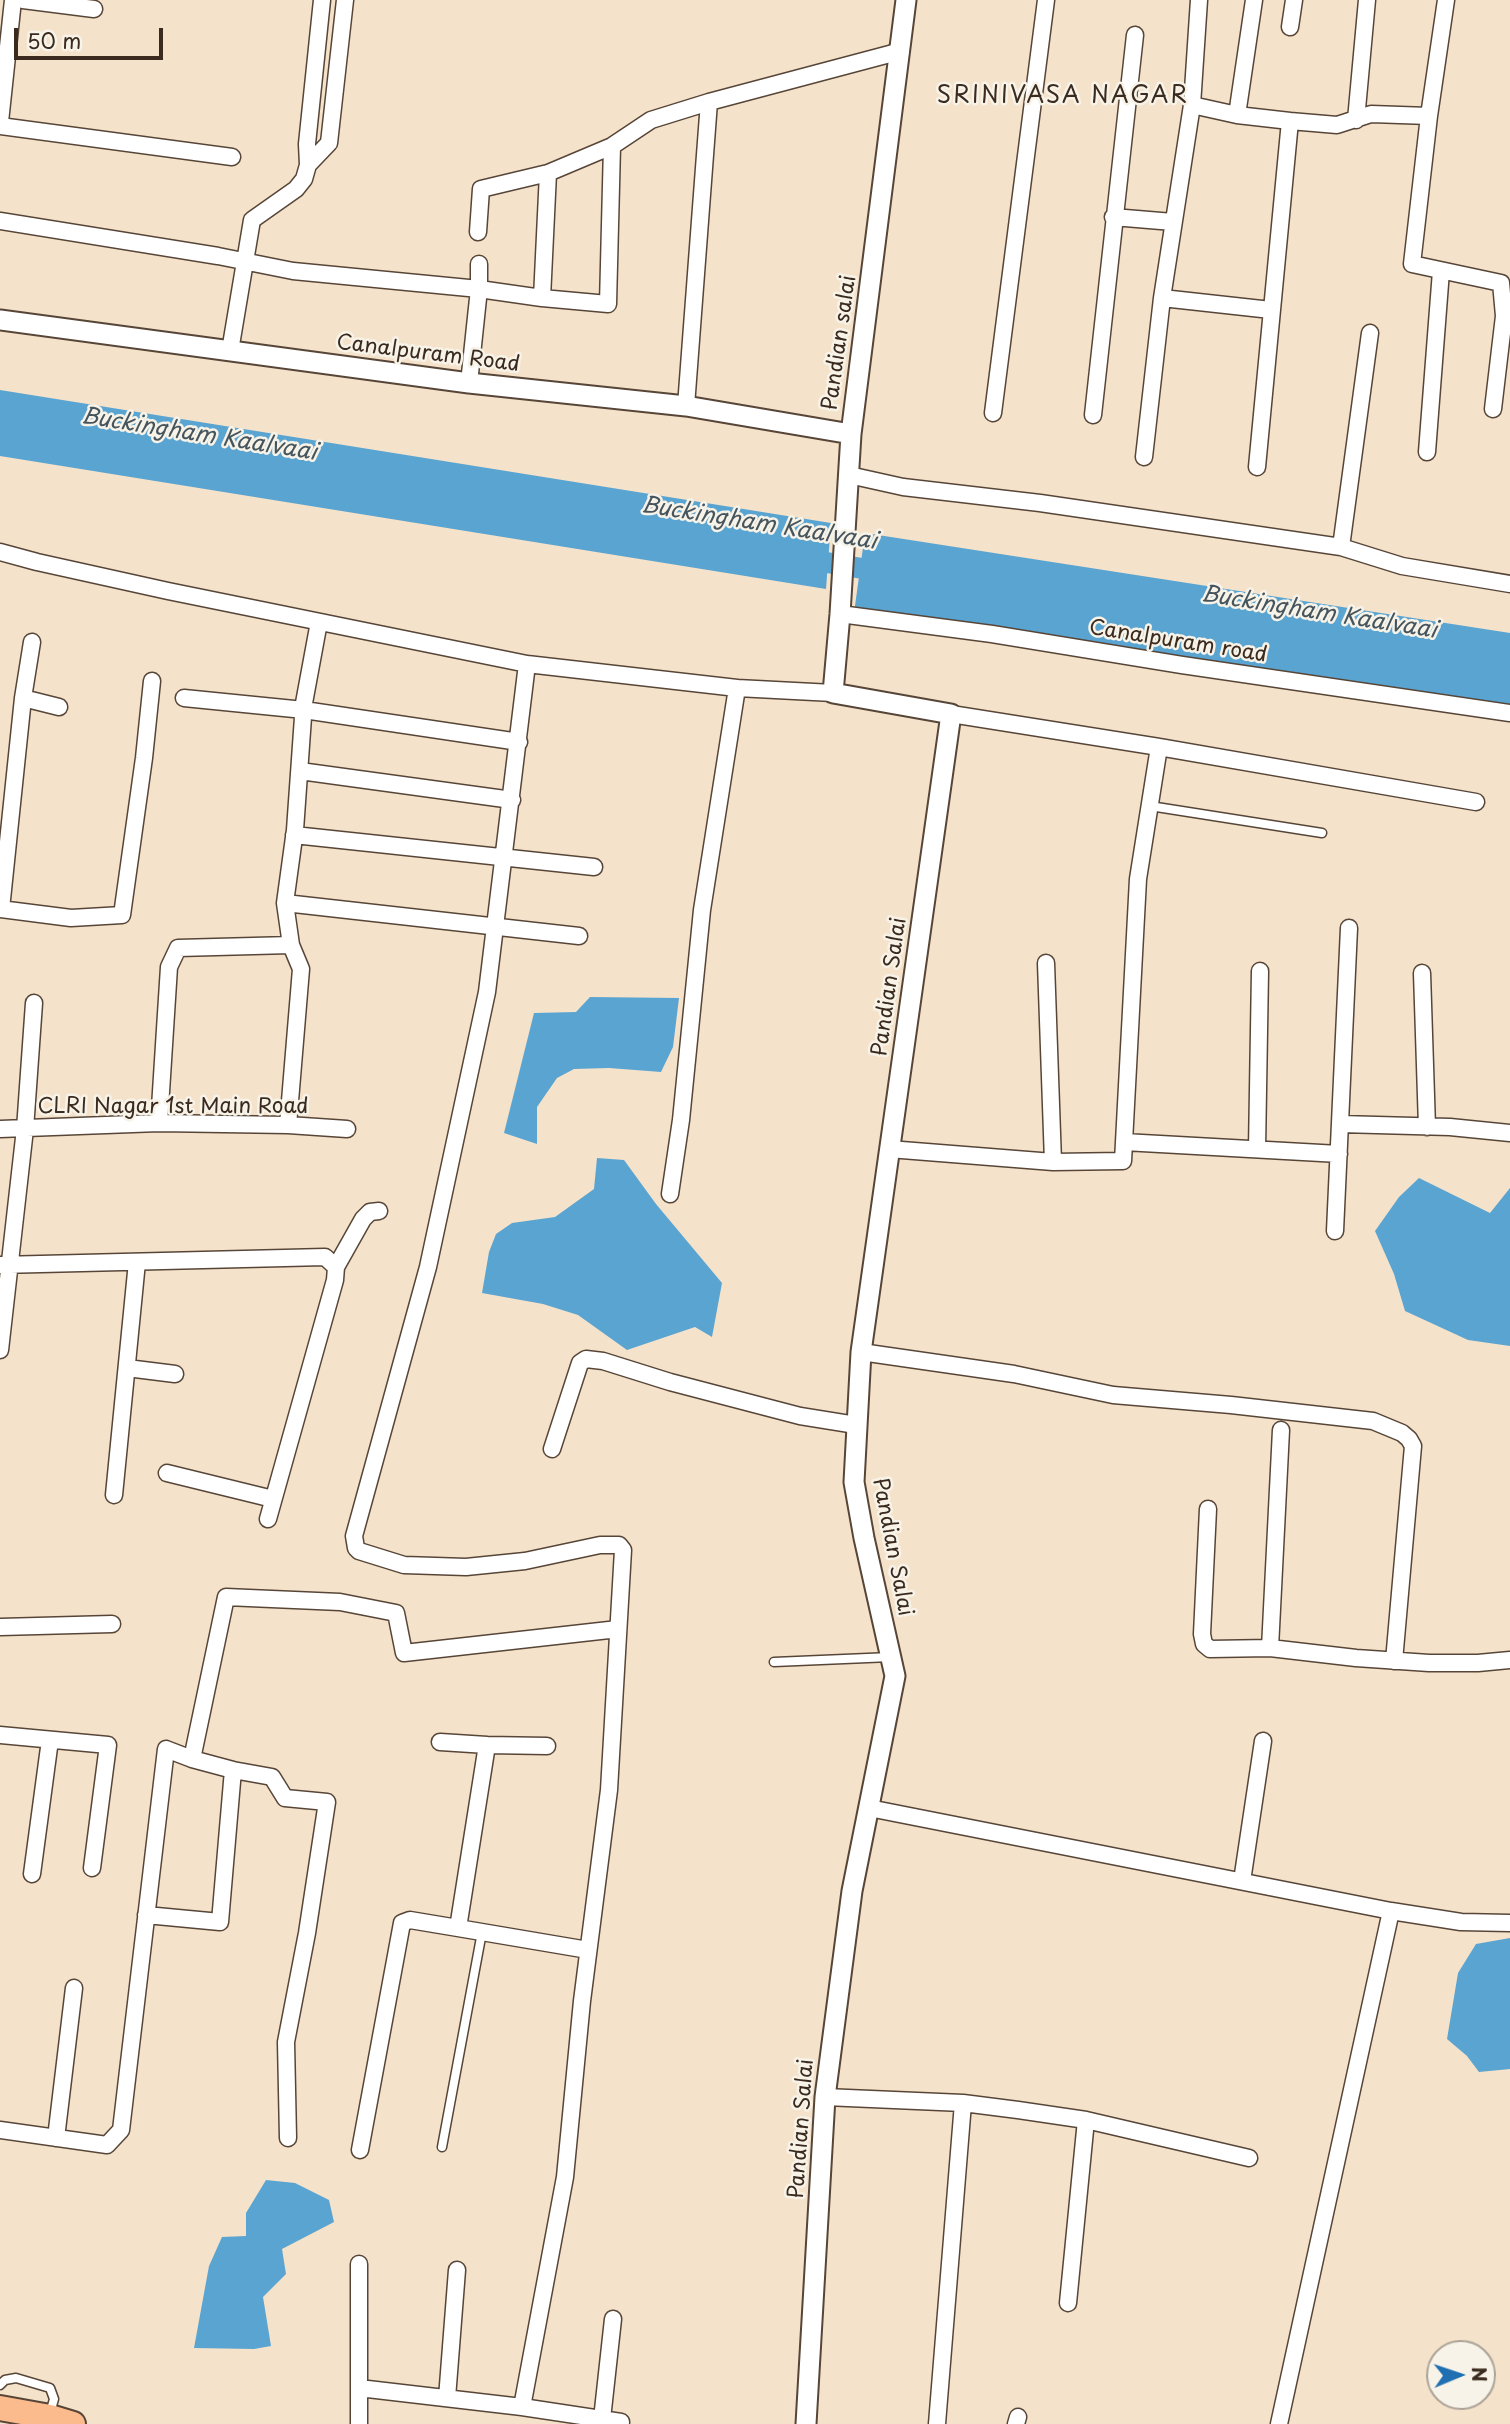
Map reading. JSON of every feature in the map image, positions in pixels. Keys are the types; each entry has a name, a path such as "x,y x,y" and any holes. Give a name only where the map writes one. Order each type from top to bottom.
{"main road":[{"path":"0,2408 61,2420"}],"street":[{"path":"13,0 0,124 232,157"},
{"path":"23,0 94,9"},
{"path":"230,351 252,220 296,189 304,179 308,165 307,144 322,0"},
{"path":"308,165 329,143 345,0"},
{"name":"Pandian salai","path":"832,693 840,614 851,434 906,0"},
{"path":"993,413 1045,0"},
{"path":"1144,457 1161,298 1192,105 1199,0"},
{"path":"1237,115 1254,0"},
{"path":"1290,27 1294,0"},
{"path":"1356,120 1367,0"},
{"path":"1446,0 1412,264 1500,283 1504,316 1493,409"},
{"path":"1093,415 1135,35"},
{"path":"478,232 481,189 548,173 612,146 651,120 901,51"},
{"path":"687,406 709,102"},
{"path":"1192,105 1237,115 1338,125 1371,114 1429,116"},
{"path":"1257,467 1290,121"},
{"path":"0,221 293,271 608,304 612,146"},
{"path":"542,298 548,173"},
{"path":"1113,217 1173,222"},
{"path":"469,383 479,264"},
{"path":"1427,452 1441,271"},
{"path":"1161,298 1271,310"},
{"name":"Canalpuram Road","path":"0,320 469,383 687,406 851,434"},
{"path":"1341,547 1370,332"},
{"path":"849,475 903,488 1040,503 1341,547 1402,566 1510,584"},
{"path":"0,552 155,588 527,664 737,688 832,693 1476,802"},
{"name":"Canalpuram road","path":"840,614 992,634 1510,713"},
{"path":"288,1125 301,969 292,946 285,903 294,835 304,710 319,622"},
{"path":"32,642 23,698 0,909 71,918 122,915 152,681"},
{"path":"522,2407 565,2178 609,1790 623,1550 619,1545 600,1545 525,1560 466,1567 391,1562 359,1551 355,1542 356,1528 428,1267 487,992 527,664"},
{"path":"670,1194 681,1120 702,910 737,688"},
{"path":"23,698 59,707"},
{"path":"184,698 304,710 519,742"},
{"name":"Pandian Salai","path":"806,2424 825,2097 852,1891 895,1675 854,1482 861,1352 951,714"},
{"path":"889,1149 1053,1162 1123,1161 1138,879 1159,747"},
{"path":"300,771 512,800"},
{"path":"294,835 594,867"},
{"path":"285,903 579,936"},
{"path":"1335,1231 1349,928"},
{"path":"159,1123 169,967 178,948 292,946"},
{"path":"1046,963 1053,1162"},
{"path":"1257,1150 1260,971"},
{"path":"1422,973 1427,1127"},
{"path":"0,1350 5,1265 25,1129 34,1003"},
{"name":"CLRI Nagar 1st Main Road","path":"0,1129 159,1123 288,1125 347,1129"},
{"path":"1340,1124 1510,1133"},
{"path":"1124,1142 1339,1154"},
{"path":"268,1519 332,1293 336,1267 363,1219 370,1212 379,1211"},
{"path":"5,1265 325,1256 336,1267"},
{"path":"114,1494 137,1262"},
{"path":"861,1352 1014,1374 1113,1395 1374,1421 1402,1433 1413,1446 1394,1661"},
{"path":"552,1449 580,1363 594,1358 670,1382 800,1416 856,1424"},
{"path":"127,1368 175,1374"},
{"path":"1270,1648 1281,1430"},
{"path":"167,1473 273,1499"},
{"path":"1208,1509 1202,1634 1204,1644 1210,1649 1270,1648 1394,1661 1478,1663 1510,1660"},
{"path":"192,1759 226,1597 340,1602 396,1613 404,1653 618,1629"},
{"path":"0,1627 112,1624"},
{"path":"0,1735 108,1745 92,1868"},
{"path":"32,1874 50,1740"},
{"path":"1242,1881 1263,1741"},
{"path":"440,1742 547,1746"},
{"path":"458,1928 487,1745"},
{"path":"0,2130 107,2145 121,2130 166,1749 233,1770 272,1777 285,1798 327,1802 307,1933 286,2042 288,2138"},
{"path":"146,1915 220,1922 233,1770"},
{"path":"869,1808 1391,1911 1461,1922 1510,1923"},
{"path":"1279,2424 1391,1911"},
{"path":"360,2150 402,1923 410,1920 589,1950"},
{"path":"56,2138 74,1988"},
{"path":"825,2097 963,2103 1086,2120 1249,2158"},
{"path":"937,2424 963,2103"},
{"path":"1068,2303 1086,2120"},
{"path":"359,2264 359,2424"},
{"path":"447,2398 457,2270"},
{"path":"602,2419 613,2319"},
{"path":"359,2388 522,2407 621,2422"}],"lane":[{"path":"1150,806 1322,833"},
{"path":"774,1662 891,1657"},
{"path":"442,2147 482,1932"},
{"path":"0,2385 5,2380 16,2378 50,2388 61,2420"}],"water":[{"path":"0,390 831,523 826,589 0,456"},
{"path":"865,533 1510,633 1510,711 854,613"},
{"path":"590,997 679,998 673,1047 661,1072 609,1068 574,1069 557,1078 537,1107 537,1144 504,1133 534,1013 576,1012"},
{"path":"597,1158 624,1160 656,1204 722,1283 712,1337 695,1327 627,1350 578,1315 543,1304 482,1293 489,1252 496,1234 512,1223 555,1217 594,1189"},
{"path":"1419,1178 1490,1213 1510,1188 1510,1346 1468,1340 1405,1311 1394,1274 1375,1231 1399,1197"},
{"path":"1510,1938 1510,2069 1479,2072 1467,2056 1447,2039 1458,1973 1476,1944"},
{"path":"266,2180 295,2183 329,2200 334,2222 282,2249 286,2274 263,2297 271,2346 254,2349 194,2348 209,2266 222,2237 246,2236 246,2213"}],"waterway":[{"name":"Buckingham Kaalvaai","path":"800,558 889,573"}],"district":[{"name":"SRINIVASA NAGAR","path":"1063,97"}]}
